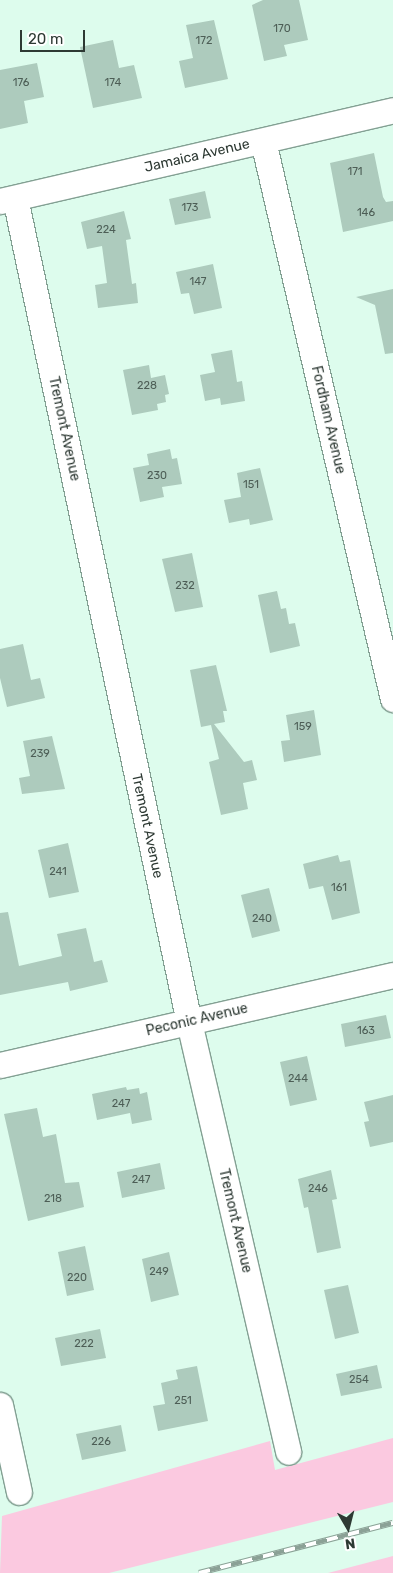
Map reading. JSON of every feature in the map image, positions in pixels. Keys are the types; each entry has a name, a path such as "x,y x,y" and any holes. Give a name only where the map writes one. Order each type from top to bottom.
{"street":[{"name":"Jamaica Avenue","path":"8,199 393,110"},
{"name":"Fordham Avenue","path":"263,141 393,699"},
{"name":"Tremont Avenue","path":"8,199 189,1022 288,1452"},
{"name":"Peconic Avenue","path":"0,1065 393,975"},
{"path":"0,1405 19,1492"}],"shaded area":[{"path":"393,1438 393,1502 109,1573 0,1573 2,1516 270,1441 275,1470"},
{"path":"393,1556 393,1573 328,1573"}],"building":[{"path":"263,0 299,0 308,40 284,45 287,56 264,61 252,5"},
{"path":"214,20 228,79 185,88 179,61 193,58 186,25"},
{"path":"113,40 119,68 134,65 142,98 93,108 80,47"},
{"path":"37,63 44,97 24,101 28,123 0,129 0,70"},
{"path":"374,153 383,197 386,202 393,201 393,221 343,232 330,163"},
{"path":"205,191 211,218 175,225 169,199"},
{"path":"124,211 131,239 126,240 132,284 136,283 138,303 98,308 95,285 107,283 102,246 87,249 81,222"},
{"path":"213,264 222,308 194,314 189,293 181,294 176,272"},
{"path":"393,289 393,353 385,354 375,305 356,297"},
{"path":"232,350 237,382 242,381 245,401 221,405 220,398 205,401 200,375 215,372 211,354"},
{"path":"149,365 151,378 165,375 169,394 165,395 166,402 157,404 158,410 132,415 123,370"},
{"path":"170,449 172,459 177,458 182,484 162,487 164,497 140,502 133,468 149,465 147,454"},
{"path":"260,468 273,520 250,525 249,519 229,523 224,500 241,497 237,473"},
{"path":"192,553 203,607 175,612 162,559"},
{"path":"277,591 281,609 286,608 289,624 295,623 300,646 270,653 258,595"},
{"path":"23,644 31,680 40,678 45,698 7,707 0,678 0,649"},
{"path":"216,665 227,711 223,711 225,722 214,724 244,762 252,760 257,780 243,783 248,809 221,815 209,762 219,759 211,725 201,727 190,670"},
{"path":"314,710 321,755 284,762 281,741 290,740 286,715"},
{"path":"52,736 65,789 22,794 19,778 30,776 23,741"},
{"path":"68,843 79,892 49,898 38,850"},
{"path":"338,855 340,862 350,860 360,913 332,920 323,886 309,889 303,864"},
{"path":"269,888 280,931 252,938 241,895"},
{"path":"8,912 19,966 62,956 57,934 86,928 94,962 102,960 108,982 70,991 68,982 0,995 0,913"},
{"path":"386,1015 391,1038 345,1047 341,1024"},
{"path":"307,1056 317,1100 290,1106 280,1062"},
{"path":"126,1087 127,1090 139,1088 140,1094 147,1092 152,1120 132,1124 130,1113 97,1120 92,1094"},
{"path":"393,1095 393,1142 370,1147 364,1122 369,1121 364,1102"},
{"path":"37,1108 43,1137 56,1134 65,1183 79,1182 84,1207 28,1221 4,1114"},
{"path":"160,1163 165,1189 122,1198 117,1172"},
{"path":"331,1170 337,1199 332,1200 341,1248 317,1253 308,1207 304,1208 298,1179"},
{"path":"85,1246 94,1290 67,1296 58,1252"},
{"path":"169,1252 179,1295 151,1302 142,1259"},
{"path":"348,1285 359,1333 335,1339 324,1290"},
{"path":"100,1329 106,1358 61,1366 55,1338"},
{"path":"377,1365 382,1388 341,1396 336,1374"},
{"path":"197,1366 208,1421 158,1431 153,1406 165,1404 161,1383 178,1379 176,1370"},
{"path":"121,1425 126,1451 82,1460 76,1434"}],"railway":[{"path":"199,1573 393,1523"}]}
